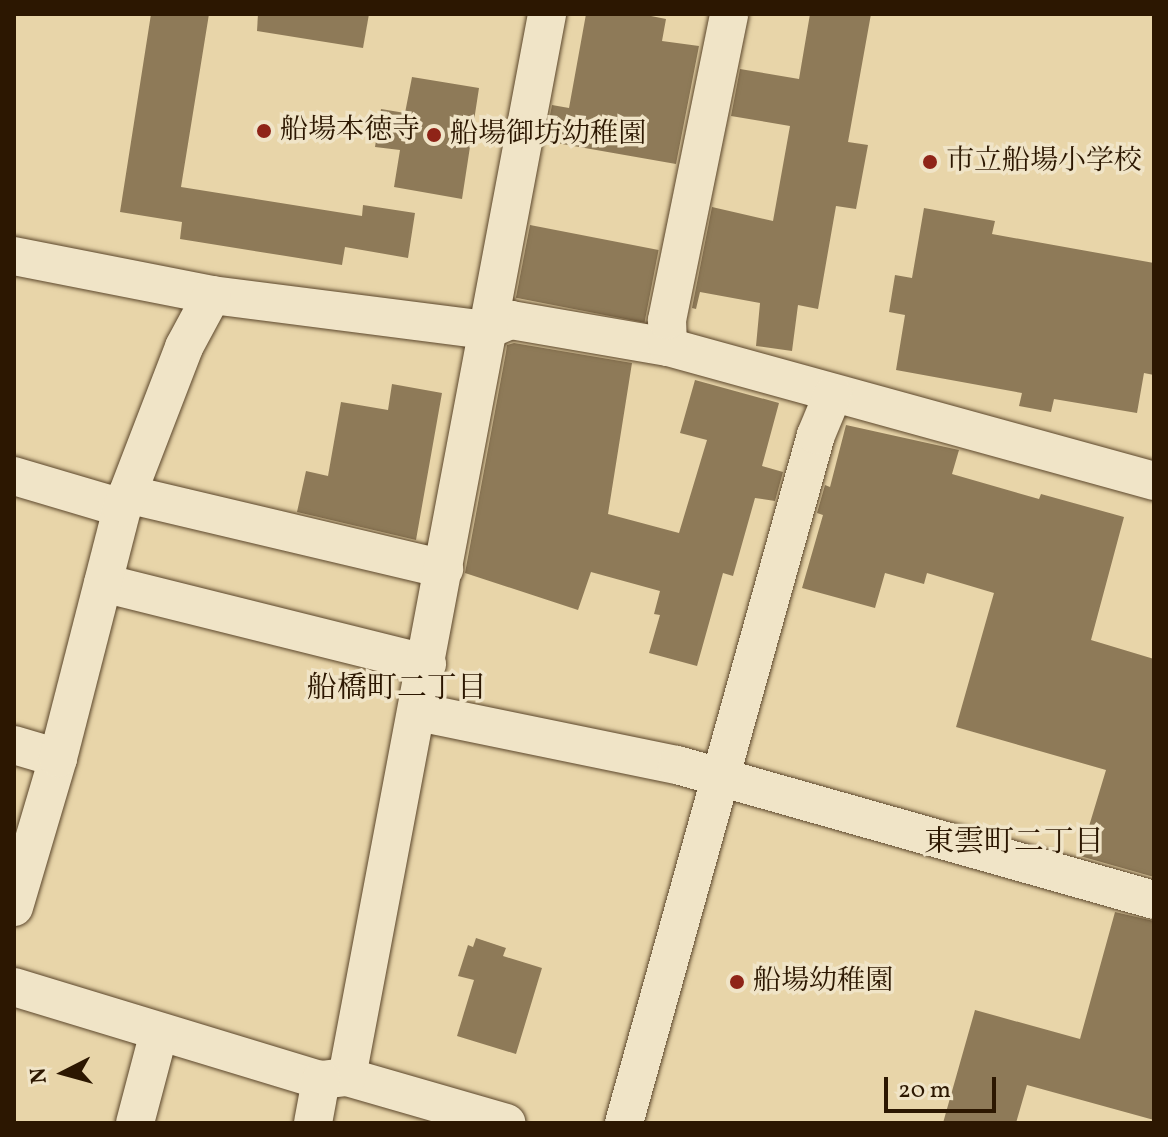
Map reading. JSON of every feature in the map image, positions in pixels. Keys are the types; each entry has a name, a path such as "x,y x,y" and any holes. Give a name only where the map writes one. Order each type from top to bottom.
{"street":[{"path":"313,1123 334,1078 418,712 547,14"},
{"path":"668,347 667,320 729,14"},
{"path":"14,256 212,295 487,330 511,320 668,347 1154,481"},
{"path":"14,907 58,758 125,501 184,347 212,295"},
{"path":"624,1123 816,435 833,394"},
{"path":"14,476 444,569"},
{"path":"103,583 427,664"},
{"path":"418,712 677,765 1154,900"},
{"path":"14,745 58,758"},
{"path":"14,987 159,1032 506,1123"},
{"path":"135,1123 159,1032"}],"building":[{"path":"151,14 209,14 181,187 362,216 363,205 415,213 408,258 345,247 342,265 180,239 182,222 120,212"},
{"path":"258,14 369,14 363,48 257,31"},
{"path":"586,14 641,14 666,19 662,41 699,46 676,164 545,141 552,105 569,108"},
{"path":"810,14 871,14 848,142 868,145 856,209 836,206 818,309 798,305 792,351 756,346 760,303 700,292 696,309 692,308 712,207 773,221 790,126 731,116 740,69 799,79"},
{"path":"412,77 479,88 462,199 394,187 400,150 375,147 381,109 405,113"},
{"path":"924,208 995,221 992,234 1154,263 1154,375 1144,373 1137,413 1054,399 1051,412 1019,406 1022,393 896,370 905,315 889,312 895,275 912,278"},
{"path":"530,225 659,250 644,323 516,298"},
{"path":"514,343 632,363 608,514 679,533 707,440 680,433 695,380 779,403 762,466 783,472 775,501 755,498 733,576 723,573 697,666 649,653 660,615 654,614 660,591 591,572 578,610 465,573 507,345"},
{"path":"392,384 442,393 416,540 297,512 306,471 328,476 341,402 388,410"},
{"path":"846,425 959,450 952,474 1039,499 1041,494 1124,517 1091,640 1154,659 1154,877 1080,856 1106,770 956,727 994,593 927,573 924,584 885,573 875,608 802,588 823,515 817,513 825,485 830,487"},
{"path":"1115,912 1154,921 1154,1120 1027,1085 1016,1123 943,1123 975,1010 1080,1039"},
{"path":"476,938 506,948 503,956 542,968 516,1054 457,1036 474,980 458,976 468,945 473,947"}],"place":[{"name":"船場本徳寺","path":"264,131"},
{"name":"船場御坊幼稚園","path":"434,135"},
{"name":"市立船場小学校","path":"930,162"},
{"name":"船場幼稚園","path":"737,982"}],"district":[{"name":"船橋町二丁目","path":"397,689"},
{"name":"東雲町二丁目","path":"1014,843"}]}
